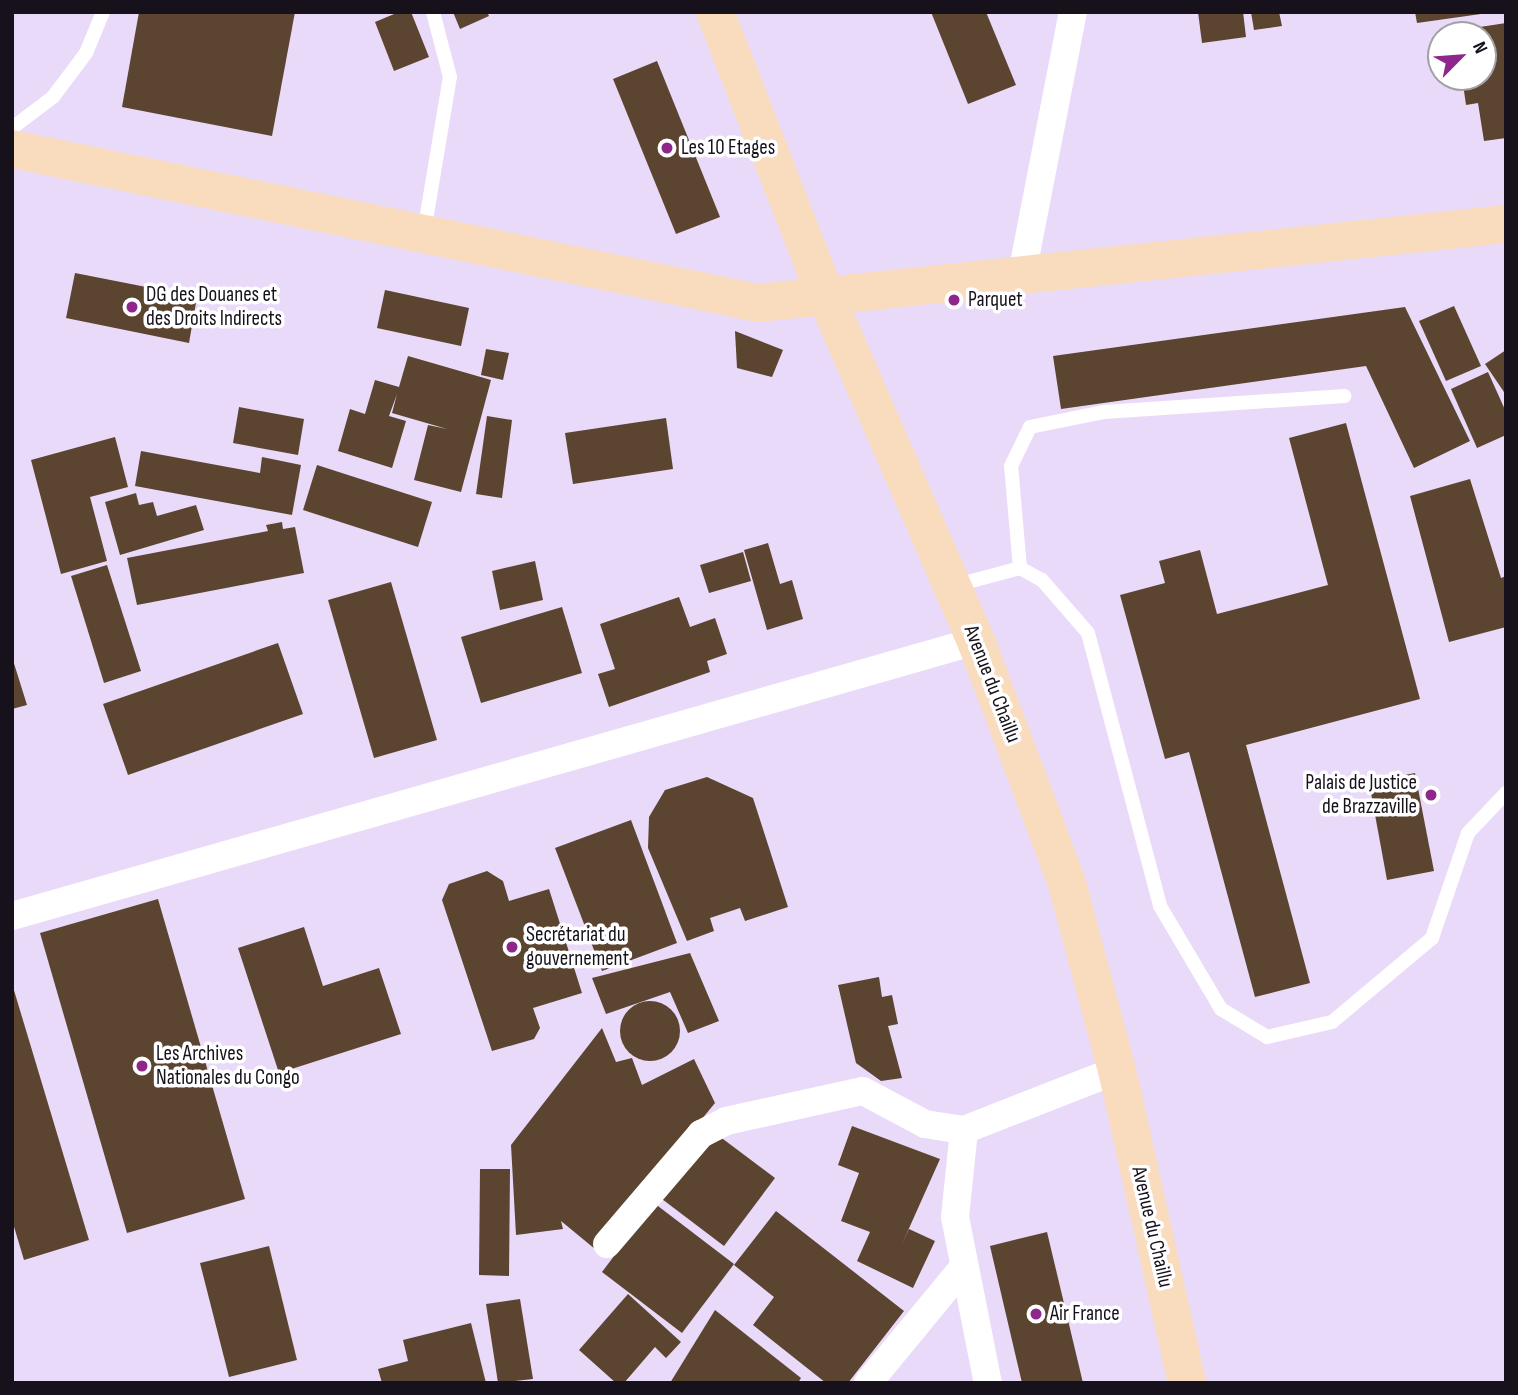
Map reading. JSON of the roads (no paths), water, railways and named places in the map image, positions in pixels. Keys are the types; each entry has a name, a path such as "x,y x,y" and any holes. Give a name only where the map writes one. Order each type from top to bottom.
{"street":[{"name":"Avenue du Chaillu","path":"715,12 826,296 976,641 1066,880 1117,1070 1187,1383"},
{"path":"1022,274 1073,12"},
{"path":"12,149 758,303 1506,224"},
{"path":"12,916 976,641"},
{"path":"607,1244 701,1133 726,1121 863,1091 925,1124 964,1130 1117,1070"},
{"path":"964,1130 954,1182 961,1270 988,1383"},
{"path":"867,1383 961,1270"}],"lane":[{"path":"12,128 53,97 86,53 103,12"},
{"path":"424,232 450,78 433,12"},
{"path":"1020,568 1011,466 1030,428 1104,412 1344,396"},
{"path":"952,586 1020,568 1042,580 1088,633 1160,906 1221,1009 1267,1037 1332,1022 1432,938 1468,833 1506,793"}],"place":[{"name":"Les 10 Etages","path":"667,148"},
{"name":"Parquet","path":"954,300"},
{"name":"DG des Douanes et des Droits Indirects","path":"132,307"},
{"name":"Palais de Justice de Brazzaville","path":"1431,795"},
{"name":"Secrétariat du gouvernement","path":"512,947"},
{"name":"Les Archives Nationales du Congo","path":"142,1066"},
{"name":"Air France","path":"1036,1314"}]}
